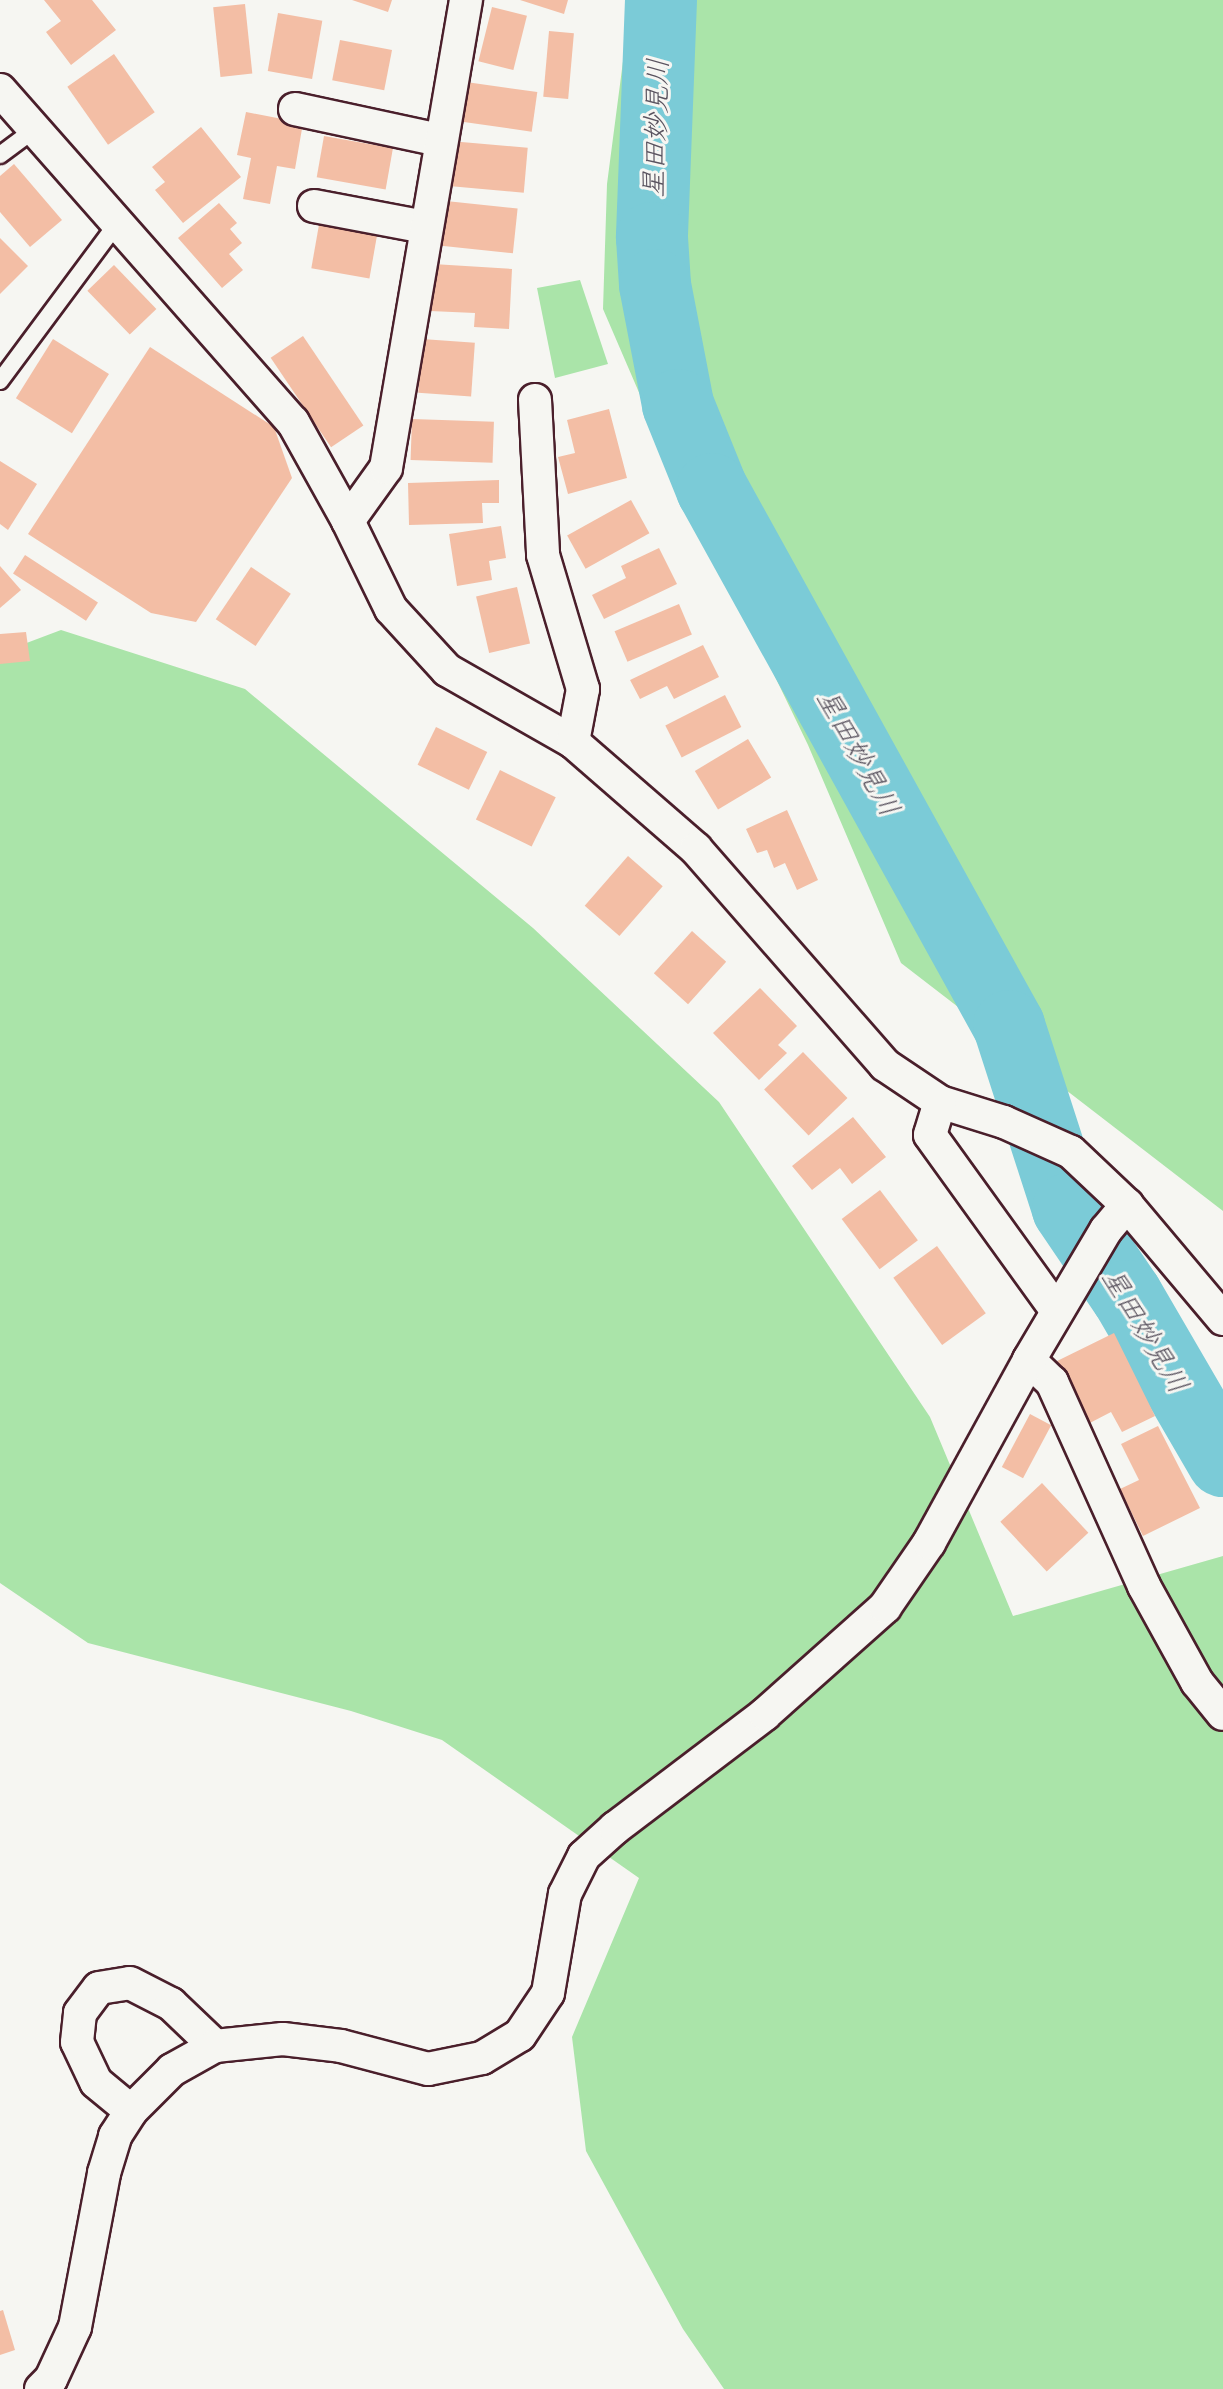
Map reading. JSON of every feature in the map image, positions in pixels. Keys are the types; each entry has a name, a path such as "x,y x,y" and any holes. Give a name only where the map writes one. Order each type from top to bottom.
{"street":[{"path":"348,521 386,468 439,140 466,0"},
{"path":"0,90 293,422 348,521 391,609 447,670 573,742 696,849 885,1065 940,1102 1004,1122 1071,1152 1127,1205 1223,1319"},
{"path":"295,109 439,140"},
{"path":"314,206 425,227"},
{"path":"535,400 543,555 583,689 573,742"},
{"path":"940,1102 930,1135 1057,1311"},
{"path":"41,2389 51,2379 75,2327 104,2173 115,2136 131,2111 172,2070 215,2046 283,2039 341,2046 428,2069 482,2058 520,2035 548,1993 565,1894 584,1856 615,1828 765,1714 885,1607 929,1543 1076,1279 1106,1230 1127,1205"},
{"path":"1029,1360 1052,1382 1144,1586 1197,1682 1223,1714"},
{"path":"131,2111 96,2082 77,2042 80,2013 99,1988 130,1983 171,2004 215,2046"}],"lane":[{"path":"0,155 35,129"},
{"path":"0,381 118,222"}],"green space":[{"path":"631,0 1223,0 1223,1211 901,963 808,745 650,418 603,309 607,184"},
{"path":"580,280 608,364 555,378 537,288"},
{"path":"61,630 245,689 533,928 719,1102 930,1417 1013,1616 1223,1556 1223,2389 724,2389 683,2329 586,2151 572,2037 639,1878 442,1740 351,1711 88,1643 0,1583 0,653"}],"building":[{"path":"44,0 92,0 116,30 71,65 46,32 61,21"},
{"path":"352,0 392,0 388,12"},
{"path":"520,0 568,0 564,14"},
{"path":"245,4 252,74 220,77 213,7"},
{"path":"492,7 527,16 513,70 478,61"},
{"path":"278,13 322,21 312,79 268,71"},
{"path":"549,31 574,33 568,99 543,97"},
{"path":"340,40 392,50 384,90 332,80"},
{"path":"114,54 155,112 108,145 67,87"},
{"path":"466,82 537,92 532,132 460,122"},
{"path":"246,112 303,123 295,169 277,166 270,204 243,199 251,158 237,155"},
{"path":"201,127 241,177 183,223 155,190 165,182 152,167"},
{"path":"324,136 393,148 386,190 317,177"},
{"path":"450,141 528,148 524,193 446,186"},
{"path":"14,164 62,220 30,247 0,212 0,176"},
{"path":"446,201 518,209 513,253 441,246"},
{"path":"219,203 237,223 230,229 242,243 229,254 243,270 222,288 178,238"},
{"path":"320,219 378,229 369,278 311,268"},
{"path":"0,238 28,266 0,294"},
{"path":"433,264 512,269 509,329 474,327 475,313 430,311"},
{"path":"114,265 156,309 130,335 87,291"},
{"path":"303,336 363,426 331,447 271,358"},
{"path":"53,339 109,374 72,433 16,398"},
{"path":"422,339 475,343 471,397 418,393"},
{"path":"150,347 274,427 292,478 196,622 151,613 28,534"},
{"path":"609,409 627,478 568,494 558,457 575,453 567,420"},
{"path":"412,419 494,422 493,463 411,460"},
{"path":"0,461 37,484 8,530 0,524"},
{"path":"499,480 499,503 482,503 483,523 409,525 408,483"},
{"path":"631,500 649,533 586,569 567,535"},
{"path":"501,526 506,558 489,561 492,580 457,586 449,534"},
{"path":"659,548 677,584 604,619 592,595 626,578 621,566"},
{"path":"25,555 98,602 86,621 13,573"},
{"path":"0,566 21,590 0,608"},
{"path":"251,567 291,594 256,646 216,619"},
{"path":"517,587 530,644 489,653 476,596"},
{"path":"679,604 692,634 627,662 615,631"},
{"path":"26,632 30,661 0,664 0,634"},
{"path":"703,645 719,677 674,699 667,686 640,699 630,680"},
{"path":"725,695 741,727 682,757 665,725"},
{"path":"436,727 487,752 469,790 418,765"},
{"path":"748,739 771,778 718,810 695,771"},
{"path":"500,770 556,797 532,847 476,819"},
{"path":"787,810 818,880 797,890 785,863 774,868 767,850 757,853 746,829"},
{"path":"628,856 663,886 619,936 585,906"},
{"path":"692,931 726,962 688,1004 654,973"},
{"path":"760,988 797,1026 778,1045 787,1053 759,1080 713,1033"},
{"path":"803,1052 847,1098 809,1136 764,1090"},
{"path":"853,1117 886,1157 852,1184 840,1168 812,1190 792,1166"},
{"path":"880,1190 918,1240 880,1269 842,1219"},
{"path":"937,1246 986,1313 942,1345 893,1278"},
{"path":"1114,1333 1155,1416 1122,1432 1111,1412 1084,1426 1053,1363"},
{"path":"1030,1414 1051,1425 1023,1478 1002,1467"},
{"path":"1158,1426 1200,1508 1143,1536 1120,1489 1139,1480 1121,1444"},
{"path":"1042,1483 1088,1533 1047,1572 1000,1522"},
{"path":"3,2310 15,2350 0,2355 0,2311"}],"waterway":[{"name":"星田妙見川","path":"661,0 652,238 655,285 678,405 712,489 1009,1026 1068,1209 1127,1296 1223,1461"}]}
